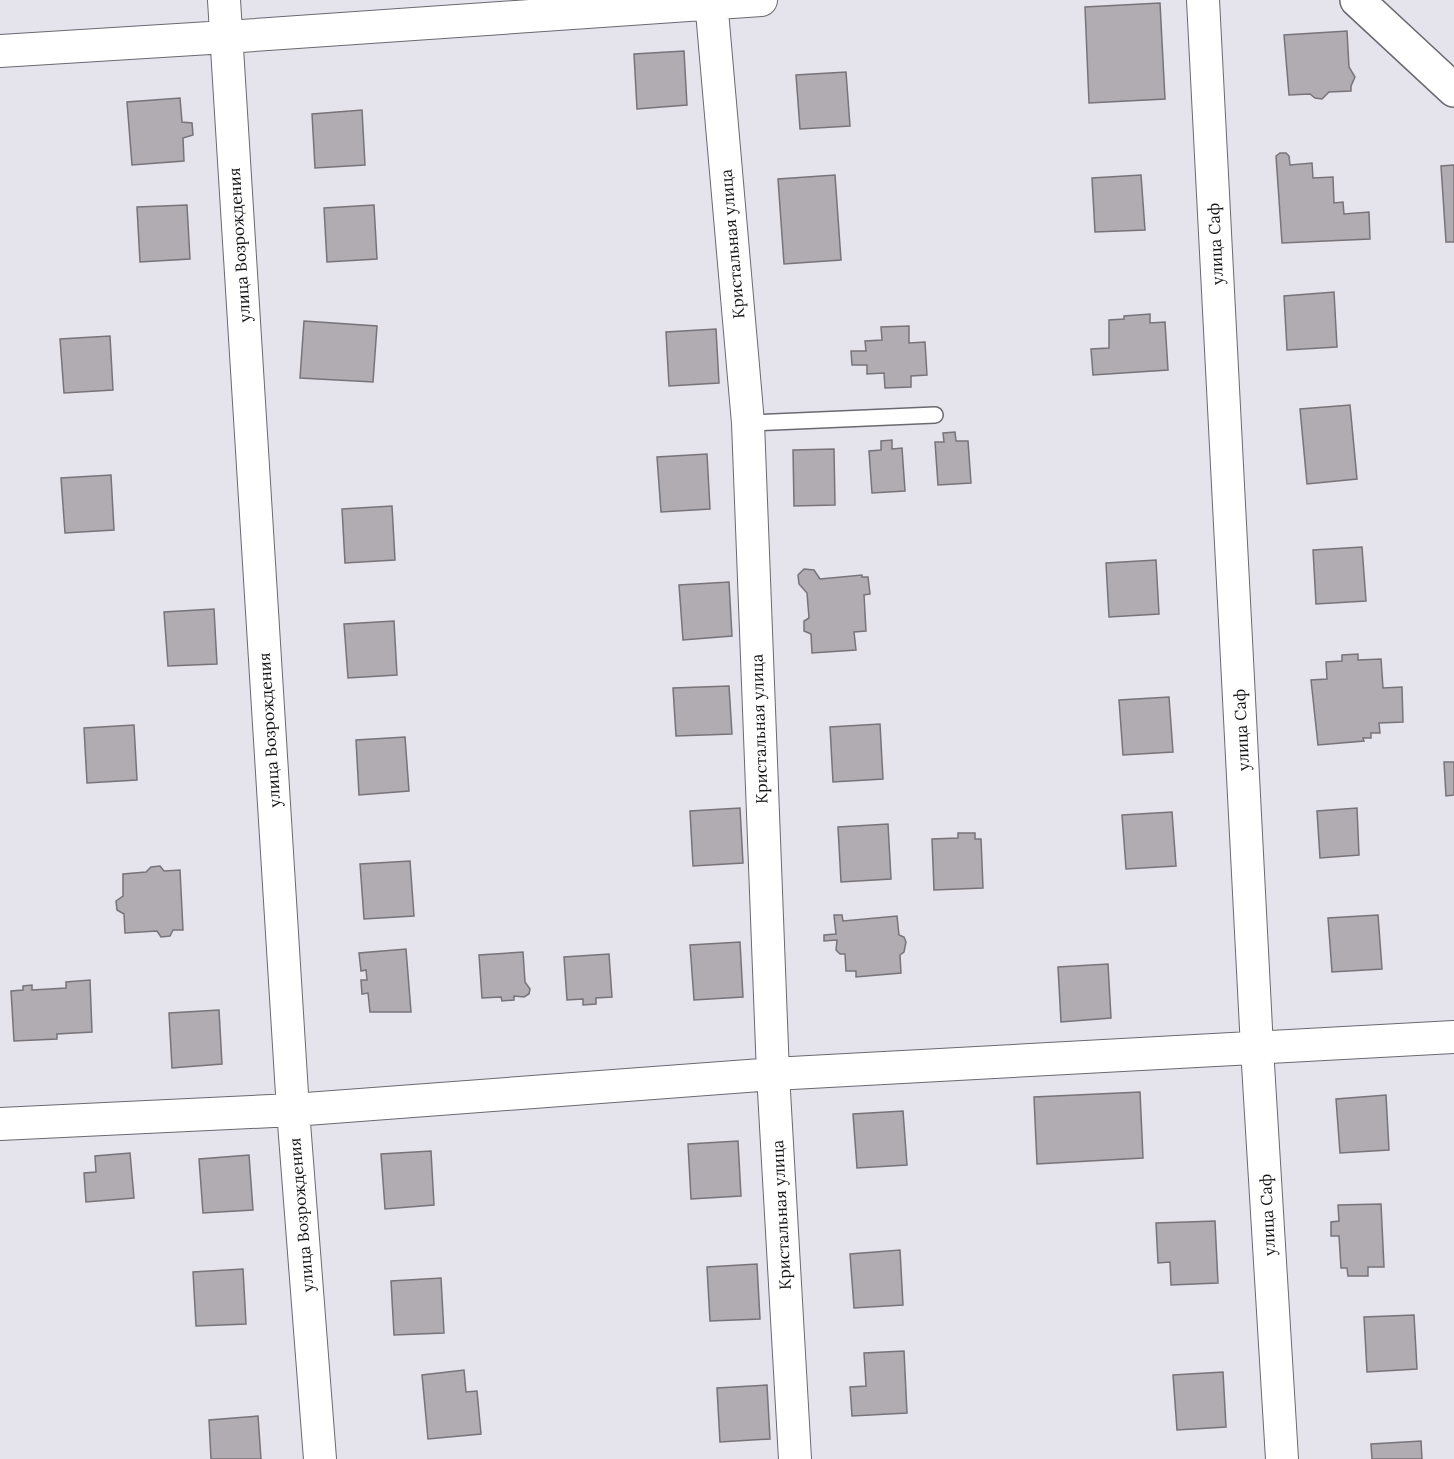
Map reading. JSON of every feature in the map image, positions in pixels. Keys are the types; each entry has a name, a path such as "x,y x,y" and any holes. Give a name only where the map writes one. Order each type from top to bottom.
{"street":[{"name":"улица Возрождения","path":"224,0 292,1110 321,1459"},
{"path":"0,51 226,38 761,0"},
{"name":"улица Саф","path":"1203,0 1257,1048 1282,1459"},
{"path":"1357,0 1454,90"},
{"name":"Кристальная улица","path":"712,2 748,423 773,1074 795,1459"},
{"path":"0,1124 292,1110 773,1074 1454,1036"}],"lane":[{"path":"748,423 935,415"}],"building":[{"path":"1160,3 1165,99 1089,103 1085,7"},
{"path":"1347,31 1349,67 1355,77 1351,91 1329,92 1322,99 1310,94 1289,95 1284,35"},
{"path":"684,51 687,105 637,109 634,54"},
{"path":"846,72 850,126 800,129 796,75"},
{"path":"180,98 182,122 192,123 193,135 183,138 184,161 132,165 127,102"},
{"path":"362,110 365,165 315,168 312,114"},
{"path":"1286,153 1289,156 1290,165 1312,163 1313,178 1333,177 1334,203 1343,202 1344,214 1369,212 1370,239 1282,243 1276,156"},
{"path":"1454,165 1454,242 1446,242 1441,166"},
{"path":"835,175 841,260 784,264 778,179"},
{"path":"1141,175 1145,230 1095,232 1092,178"},
{"path":"187,205 190,259 140,262 137,207"},
{"path":"374,205 377,259 327,262 324,208"},
{"path":"1334,292 1337,347 1287,350 1284,296"},
{"path":"1150,314 1150,323 1165,322 1168,370 1093,375 1091,349 1109,348 1109,320"},
{"path":"304,321 377,326 373,382 300,378"},
{"path":"909,326 909,343 925,342 927,375 911,376 911,387 885,388 884,373 867,374 867,365 852,365 851,351 866,351 865,341 882,340 881,327"},
{"path":"716,329 719,383 669,386 666,332"},
{"path":"110,336 113,390 64,393 60,339"},
{"path":"1350,405 1357,479 1307,484 1300,409"},
{"path":"955,432 956,441 968,441 971,483 938,485 935,442 944,442 943,433"},
{"path":"892,440 892,449 902,448 905,491 872,493 869,451 881,450 881,441"},
{"path":"834,449 835,505 794,506 793,450"},
{"path":"707,454 710,509 661,512 657,457"},
{"path":"111,475 114,530 65,533 61,478"},
{"path":"392,506 395,560 345,563 342,509"},
{"path":"1362,547 1366,601 1316,604 1313,550"},
{"path":"1156,560 1159,614 1109,617 1106,563"},
{"path":"804,569 814,570 820,579 862,575 862,577 868,577 870,594 864,595 866,631 854,632 856,650 812,653 811,634 804,631 804,621 809,618 807,593 799,584 798,575"},
{"path":"729,582 732,636 683,640 679,585"},
{"path":"214,609 217,664 168,666 164,612"},
{"path":"394,621 397,675 348,678 344,624"},
{"path":"1358,654 1358,660 1381,659 1383,688 1402,687 1403,722 1379,723 1380,733 1371,733 1371,738 1363,738 1364,741 1318,745 1311,680 1327,679 1326,662 1342,661 1342,655"},
{"path":"729,686 732,734 676,736 673,688"},
{"path":"1169,697 1173,752 1123,755 1119,700"},
{"path":"880,724 883,779 833,782 830,727"},
{"path":"134,725 137,780 87,783 84,728"},
{"path":"405,737 409,791 359,795 356,740"},
{"path":"1444,762 1454,762 1454,795 1446,796"},
{"path":"740,808 743,863 693,866 690,811"},
{"path":"1357,808 1359,855 1320,858 1317,811"},
{"path":"1172,812 1176,866 1126,869 1122,815"},
{"path":"888,824 891,879 841,882 838,827"},
{"path":"958,833 975,833 975,839 981,839 983,888 934,890 932,839 958,838"},
{"path":"410,861 414,916 364,919 360,864"},
{"path":"160,866 164,871 180,870 183,930 173,930 170,936 161,937 157,931 125,933 124,914 117,910 116,901 123,896 123,874 146,872 151,867"},
{"path":"834,915 842,915 843,921 897,916 899,935 904,937 906,942 904,952 900,955 901,973 856,977 856,971 846,971 845,954 840,954 836,950 837,940 824,941 824,935 836,934"},
{"path":"1378,915 1382,969 1332,972 1328,918"},
{"path":"740,942 743,997 694,1000 690,945"},
{"path":"406,949 411,1012 370,1012 368,993 362,994 361,980 367,980 366,970 361,971 359,953"},
{"path":"523,952 525,982 530,989 529,994 524,997 514,996 514,1000 502,1001 501,997 482,998 479,955"},
{"path":"609,954 612,997 596,998 596,1004 583,1005 583,999 567,1000 564,957"},
{"path":"1108,964 1111,1018 1061,1022 1058,967"},
{"path":"90,980 92,1032 57,1034 57,1039 14,1041 11,991 23,990 23,986 32,985 32,990 66,988 66,982"},
{"path":"219,1010 222,1064 172,1068 169,1013"},
{"path":"1140,1092 1143,1158 1037,1164 1034,1097"},
{"path":"1386,1095 1389,1150 1340,1153 1336,1099"},
{"path":"903,1111 907,1165 857,1168 853,1114"},
{"path":"738,1141 741,1196 691,1199 688,1144"},
{"path":"431,1151 434,1205 385,1209 381,1154"},
{"path":"130,1153 134,1198 86,1202 84,1173 96,1172 95,1156"},
{"path":"249,1155 253,1210 203,1213 199,1159"},
{"path":"1381,1204 1384,1267 1368,1267 1368,1276 1348,1276 1347,1268 1341,1268 1339,1236 1331,1236 1331,1222 1339,1221 1338,1205"},
{"path":"1215,1221 1218,1283 1171,1285 1170,1262 1158,1263 1156,1223"},
{"path":"900,1250 903,1305 854,1308 850,1254"},
{"path":"757,1264 760,1319 710,1321 707,1267"},
{"path":"243,1269 246,1324 196,1326 193,1272"},
{"path":"441,1278 444,1333 394,1335 391,1281"},
{"path":"1414,1315 1417,1369 1367,1372 1364,1317"},
{"path":"904,1351 907,1413 852,1416 850,1387 866,1386 864,1353"},
{"path":"464,1370 466,1392 477,1391 481,1434 428,1439 422,1375"},
{"path":"1223,1372 1226,1427 1177,1430 1173,1375"},
{"path":"767,1385 770,1439 720,1442 717,1388"},
{"path":"258,1416 261,1459 211,1459 209,1420"},
{"path":"1421,1441 1422,1459 1372,1459 1371,1444"}]}
